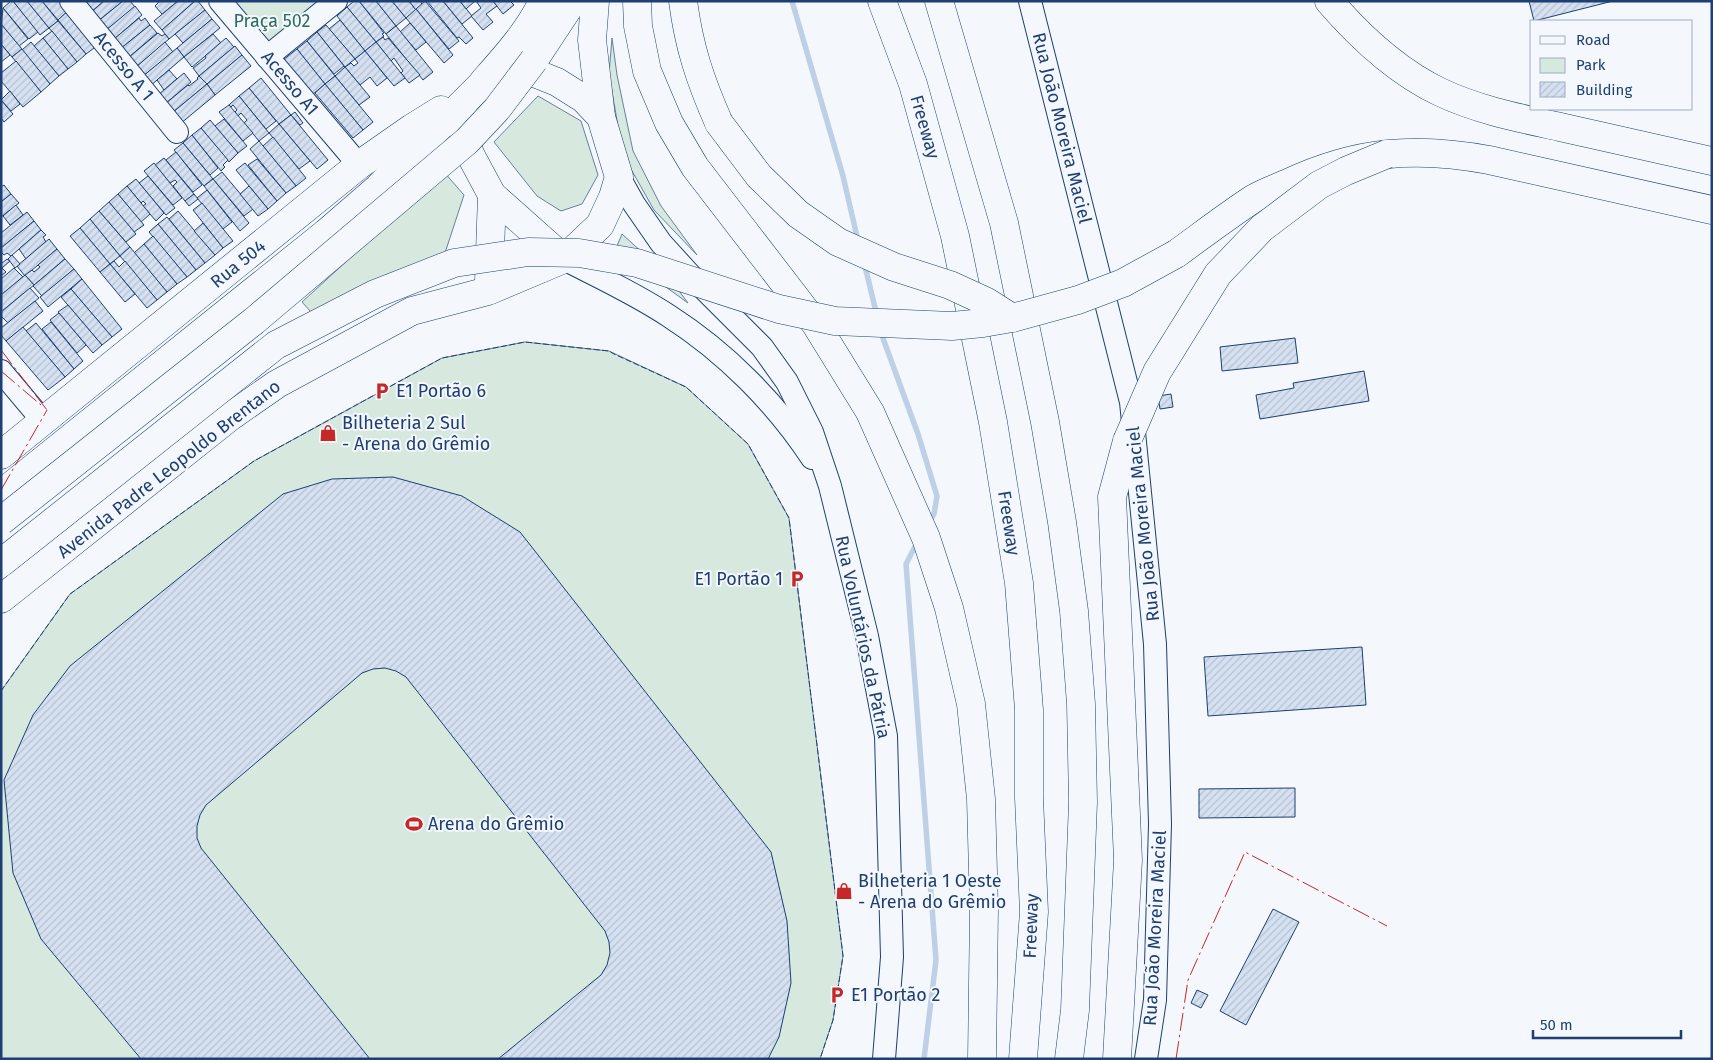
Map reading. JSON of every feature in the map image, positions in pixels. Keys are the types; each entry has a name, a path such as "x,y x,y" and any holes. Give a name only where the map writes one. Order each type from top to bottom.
{"main road":[{"name":"Rua Voluntários da Pátria","path":"543,1 536,16 513,48 482,84 468,112 464,133 470,154 492,195 564,260"},
{"path":"1,521 254,321 467,141 497,109 534,60 573,1"},
{"name":"Rua Voluntários da Pátria","path":"595,1 592,40 601,117 619,177"},
{"path":"637,1 638,26 647,71 669,123 694,167 815,323 870,412 926,538 949,608 971,704 981,799 984,909 982,1059"},
{"path":"683,1 687,32 701,81 719,123 759,176 798,214 838,242 894,267 950,285 986,302 1012,318"},
{"name":"Freeway","path":"882,1 913,84 955,236 993,422 1019,583 1029,710 1029,798 1034,912 1024,1059"},
{"path":"939,1 1004,223 1045,422 1062,522 1074,611 1081,704 1083,802 1075,1010 1069,1059"},
{"path":"1328,1 1350,26 1376,50 1407,73 1440,92 1491,112 1712,162"},
{"path":"1,494 326,233 378,188 482,84 507,71 532,72 557,82 584,99 601,117"},
{"name":"Rua 504","path":"1,455 359,165 412,128 482,84"},
{"path":"1,562 276,345 375,294 454,263 528,252 580,253 637,263 779,309 834,321 952,326 1012,318 1078,300 1123,283 1176,254 1255,198 1310,172 1343,162 1387,154 1413,152 1456,154 1546,172 1712,210"},
{"path":"1117,1059 1128,860 1112,497 1128,441 1157,372 1218,274 1262,228 1318,185 1387,154"},
{"path":"564,260 600,225 613,197 619,177"},
{"path":"488,291 492,195"},
{"name":"Avenida Padre Leopoldo Brentano","path":"1,599 231,416 277,384 412,311 488,291 564,260"},
{"path":"24,475 43,421"}],"street":[{"name":"Acesso A 1","path":"71,1 177,132"},
{"name":"Acesso A1","path":"220,1 359,165"},
{"path":"268,57 336,1"},
{"name":"Rua João Moreira Maciel","path":"1030,1 1132,402 1155,644 1160,824 1155,1000 1146,1059"},
{"name":"Rua Voluntários da Pátria","path":"619,177 634,204 661,243 762,347 787,382 812,432 830,486 867,636 886,736 892,956 884,1059"},
{"name":"Rua Voluntários da Pátria","path":"564,260 670,316 716,350 781,415 830,486"},
{"path":"1,370 43,421"}],"green space":[{"name":"Praça 502","path":"232,1 326,1 269,47"},
{"path":"612,38 617,75 633,151 661,206 697,255 654,210 623,155 609,74"},
{"path":"538,96 581,121 598,175 582,204 561,211 537,196 494,142"},
{"path":"444,172 464,195 443,259 319,321 302,302"},
{"path":"622,234 668,276 688,303 652,277 609,265"},
{"name":"Arena do Grêmio","path":"525,342 609,351 686,387 748,444 789,518 843,956 833,1020 820,1059 1,1059 1,691 70,594 254,461 442,358"}],"building":[{"path":"13,1 38,32 29,39 3,8"},
{"path":"13,1 27,1 49,28 40,35"},
{"path":"27,1 42,1 58,21 49,28"},
{"path":"42,1 62,1 69,10 58,20"},
{"path":"85,1 104,1 90,13"},
{"path":"104,1 123,1 97,22 90,13"},
{"path":"123,1 130,1 135,7 105,31 97,22"},
{"path":"160,1 178,1 162,14 155,6"},
{"path":"178,1 195,1 162,30 154,21"},
{"path":"195,1 198,1 205,10 169,39 162,30"},
{"path":"354,1 359,1 384,33 382,34 384,36 376,42 347,7"},
{"path":"359,1 376,1 396,26 386,34"},
{"path":"376,1 392,1 406,18 396,26"},
{"path":"392,1 409,1 416,10 406,18"},
{"path":"409,1 420,1 422,4 416,10"},
{"path":"425,1 459,41 449,49 416,9"},
{"path":"427,1 443,1 473,38 466,44 459,37 457,38"},
{"path":"443,1 460,1 472,16 462,24"},
{"path":"460,1 475,1 466,9"},
{"path":"476,1 493,1 497,6 486,14 493,22 483,30 471,16 481,8"},
{"path":"493,1 512,1 514,5 503,14"},
{"path":"1529,1 1613,1 1538,20 1534,20"},
{"path":"135,6 142,15 113,40 105,31"},
{"path":"347,7 376,42 365,51 337,16"},
{"path":"3,8 28,39 19,46 1,24"},
{"path":"416,9 453,55 444,63 406,18"},
{"path":"69,10 98,45 86,54 58,20"},
{"path":"205,10 212,19 183,43 175,34"},
{"path":"139,18 141,21 145,18 150,25 120,49 113,40"},
{"path":"212,19 220,28 184,57 177,48"},
{"path":"340,20 365,51 355,59 329,29"},
{"path":"58,21 86,54 77,62 49,28"},
{"path":"410,23 426,42 416,50 400,32"},
{"path":"1,24 22,49 12,57 1,44"},
{"path":"150,25 157,33 128,58 120,49"},
{"path":"326,25 355,59 345,67 317,32"},
{"path":"396,26 433,72 423,80 386,34"},
{"path":"52,31 77,62 68,69 43,38"},
{"path":"317,32 344,66 334,74 307,41"},
{"path":"158,33 162,36 165,34 169,39 135,68 128,58"},
{"path":"213,34 221,43 192,67 184,57"},
{"path":"383,37 385,40 388,38 420,75 409,83 401,73 403,71 394,58 391,61 376,42"},
{"path":"43,38 68,69 59,76 34,46"},
{"path":"226,38 234,47 199,76 193,68"},
{"path":"307,41 335,76 325,84 297,49"},
{"path":"31,42 59,76 50,84 22,50"},
{"path":"165,42 173,52 142,77 135,68"},
{"path":"376,42 405,78 394,86 365,51"},
{"path":"1,44 10,55 1,62"},
{"path":"235,46 242,55 207,84 199,76"},
{"path":"177,48 184,57 150,86 142,77"},
{"path":"22,49 50,84 41,92 12,57"},
{"path":"297,49 325,84 312,95 283,60"},
{"path":"365,51 387,78 377,86 370,77 360,85 345,67 351,63 354,66 358,63 355,59"},
{"path":"242,55 251,66 215,95 207,84"},
{"path":"16,61 41,92 23,107 1,81 1,73"},
{"path":"345,67 370,97 359,105 335,76"},
{"path":"169,70 177,79 164,90 157,80"},
{"path":"184,73 191,82 165,104 158,95"},
{"path":"199,76 207,84 172,113 165,104 198,79"},
{"path":"335,76 373,122 363,130 325,84"},
{"path":"261,78 291,115 279,124 249,88"},
{"path":"207,84 215,95 180,124 172,113"},
{"path":"325,84 363,130 353,138 315,93"},
{"path":"249,88 276,121 266,129 239,96"},
{"path":"10,91 20,104 11,111 1,100"},
{"path":"239,96 269,133 259,141 244,123 247,120 241,113 238,116 235,112 237,110 233,105 231,107 229,105"},
{"path":"1,100 13,114 4,122 1,118"},
{"path":"229,105 253,133 243,141 219,112"},
{"path":"295,112 303,123 300,125 291,115"},
{"path":"291,115 328,160 317,169 279,124"},
{"path":"224,119 247,146 238,153 215,126"},
{"path":"210,120 238,153 229,162 201,128"},
{"path":"279,124 310,161 299,169 269,133"},
{"path":"201,128 228,160 223,165 225,167 221,171 192,135"},
{"path":"192,135 218,168 210,175 183,143"},
{"path":"273,137 306,178 296,186 263,146"},
{"path":"259,141 296,186 286,193 250,149"},
{"path":"183,143 213,179 204,186 174,150"},
{"path":"176,152 202,185 193,192 166,160"},
{"path":"164,158 194,194 185,201 173,186 177,182 175,180 170,183 155,165"},
{"path":"257,159 286,193 277,201 248,165"},
{"path":"154,163 182,198 173,205 144,171"},
{"path":"245,163 277,201 268,209 236,170"},
{"path":"222,172 253,209 244,216 213,179"},
{"path":"148,176 175,208 166,215 139,183"},
{"path":"136,179 164,213 156,221 143,206 146,204 143,201 141,203 127,186"},
{"path":"213,179 249,223 240,231 204,186"},
{"path":"4,185 11,194 1,202 1,187"},
{"path":"127,186 150,214 141,222 118,194"},
{"path":"249,186 268,209 258,216 240,194"},
{"path":"207,190 232,222 223,229 197,198"},
{"path":"11,194 19,203 1,217 1,202"},
{"path":"118,194 144,225 134,232 109,202"},
{"path":"194,194 198,199 189,206 185,201"},
{"path":"109,202 136,234 126,242 99,211"},
{"path":"202,203 233,241 223,248 193,210"},
{"path":"16,205 23,215 10,225 3,216"},
{"path":"99,211 130,247 120,256 90,219"},
{"path":"178,211 215,255 205,263 169,219"},
{"path":"27,212 34,221 1,248 1,233"},
{"path":"167,217 205,263 196,270 158,224"},
{"path":"90,219 120,256 110,264 80,228"},
{"path":"34,221 41,230 11,256 7,253 4,255 1,252 1,248"},
{"path":"203,223 223,248 215,255 194,231"},
{"path":"158,224 196,270 187,277 149,232"},
{"path":"80,228 110,264 100,272 70,236"},
{"path":"41,230 46,235 43,237 46,242 26,259 19,249"},
{"path":"153,236 187,277 177,284 144,244"},
{"path":"49,239 57,249 25,276 17,266"},
{"path":"144,244 177,284 167,292 134,253"},
{"path":"130,247 167,292 157,300 120,256"},
{"path":"57,249 65,259 34,285 25,275 32,270 34,272 40,267 38,265"},
{"path":"12,255 20,264 15,268 8,259"},
{"path":"7,259 10,261 2,268 6,272 1,276 1,264"},
{"path":"65,259 74,269 42,296 33,286"},
{"path":"114,261 119,267 125,261 157,300 147,308 110,264"},
{"path":"110,264 135,294 125,302 100,272"},
{"path":"14,268 23,277 1,295 1,279"},
{"path":"74,269 82,279 48,307 40,297"},
{"path":"25,275 34,285 1,312 1,295"},
{"path":"82,279 122,329 112,337 71,289"},
{"path":"30,288 39,298 8,323 1,316 1,312"},
{"path":"71,289 112,337 102,345 61,297"},
{"path":"35,301 43,311 6,341 1,335 1,328"},
{"path":"68,305 102,345 93,353 58,312"},
{"path":"59,313 86,345 77,353 50,320"},
{"path":"51,322 83,361 74,369 42,329"},
{"path":"36,323 74,369 65,377 26,331"},
{"path":"23,327 65,377 48,390 6,341"},
{"path":"1295,338 1298,363 1222,371 1220,347"},
{"path":"1364,371 1369,401 1260,419 1256,395 1294,388 1293,383"},
{"path":"1171,394 1173,407 1160,409 1158,396"},
{"name":"Arena do Grêmio","path":"393,477 462,496 520,532 771,852 787,921 791,983 779,1037 768,1059 498,1059 601,975 607,965 610,953 609,942 605,931 406,677 396,671 385,668 373,669 362,673 206,805 200,815 197,826 197,838 201,848 370,1059 141,1059 41,939 13,873 4,780 33,715 70,666 283,494 332,479"},
{"path":"1362,647 1366,705 1208,716 1204,657"},
{"path":"1295,788 1295,817 1199,818 1199,789"},
{"path":"1273,909 1299,922 1246,1025 1220,1011"},
{"path":"1197,990 1208,995 1201,1008 1191,1003"}],"waterway":[{"path":"792,1 843,176 858,241"},
{"path":"864,262 877,316"},
{"path":"880,330 918,434 937,496 934,514 929,522"},
{"path":"918,541 906,564 936,960 924,1059"}],"fence":[{"path":"1,691 70,594 254,461 442,358 525,342 609,351 686,387 748,444 789,518 843,956 833,1020 820,1059"}],"power":[{"path":"1,350 47,410"},
{"path":"1,371 41,405"},
{"path":"1,490 47,410"},
{"path":"1176,1059 1188,980 1245,852 1387,926"}],"place":[{"name":"E1 Portão 6","path":"382,391"},
{"name":"Bilheteria 2 Sul - Arena do Grêmio","path":"328,433"},
{"name":"E1 Portão 1","path":"797,579"},
{"name":"Arena do Grêmio","path":"414,824"},
{"name":"Bilheteria 1 Oeste - Arena do Grêmio","path":"844,891"},
{"name":"E1 Portão 2","path":"837,995"}]}
